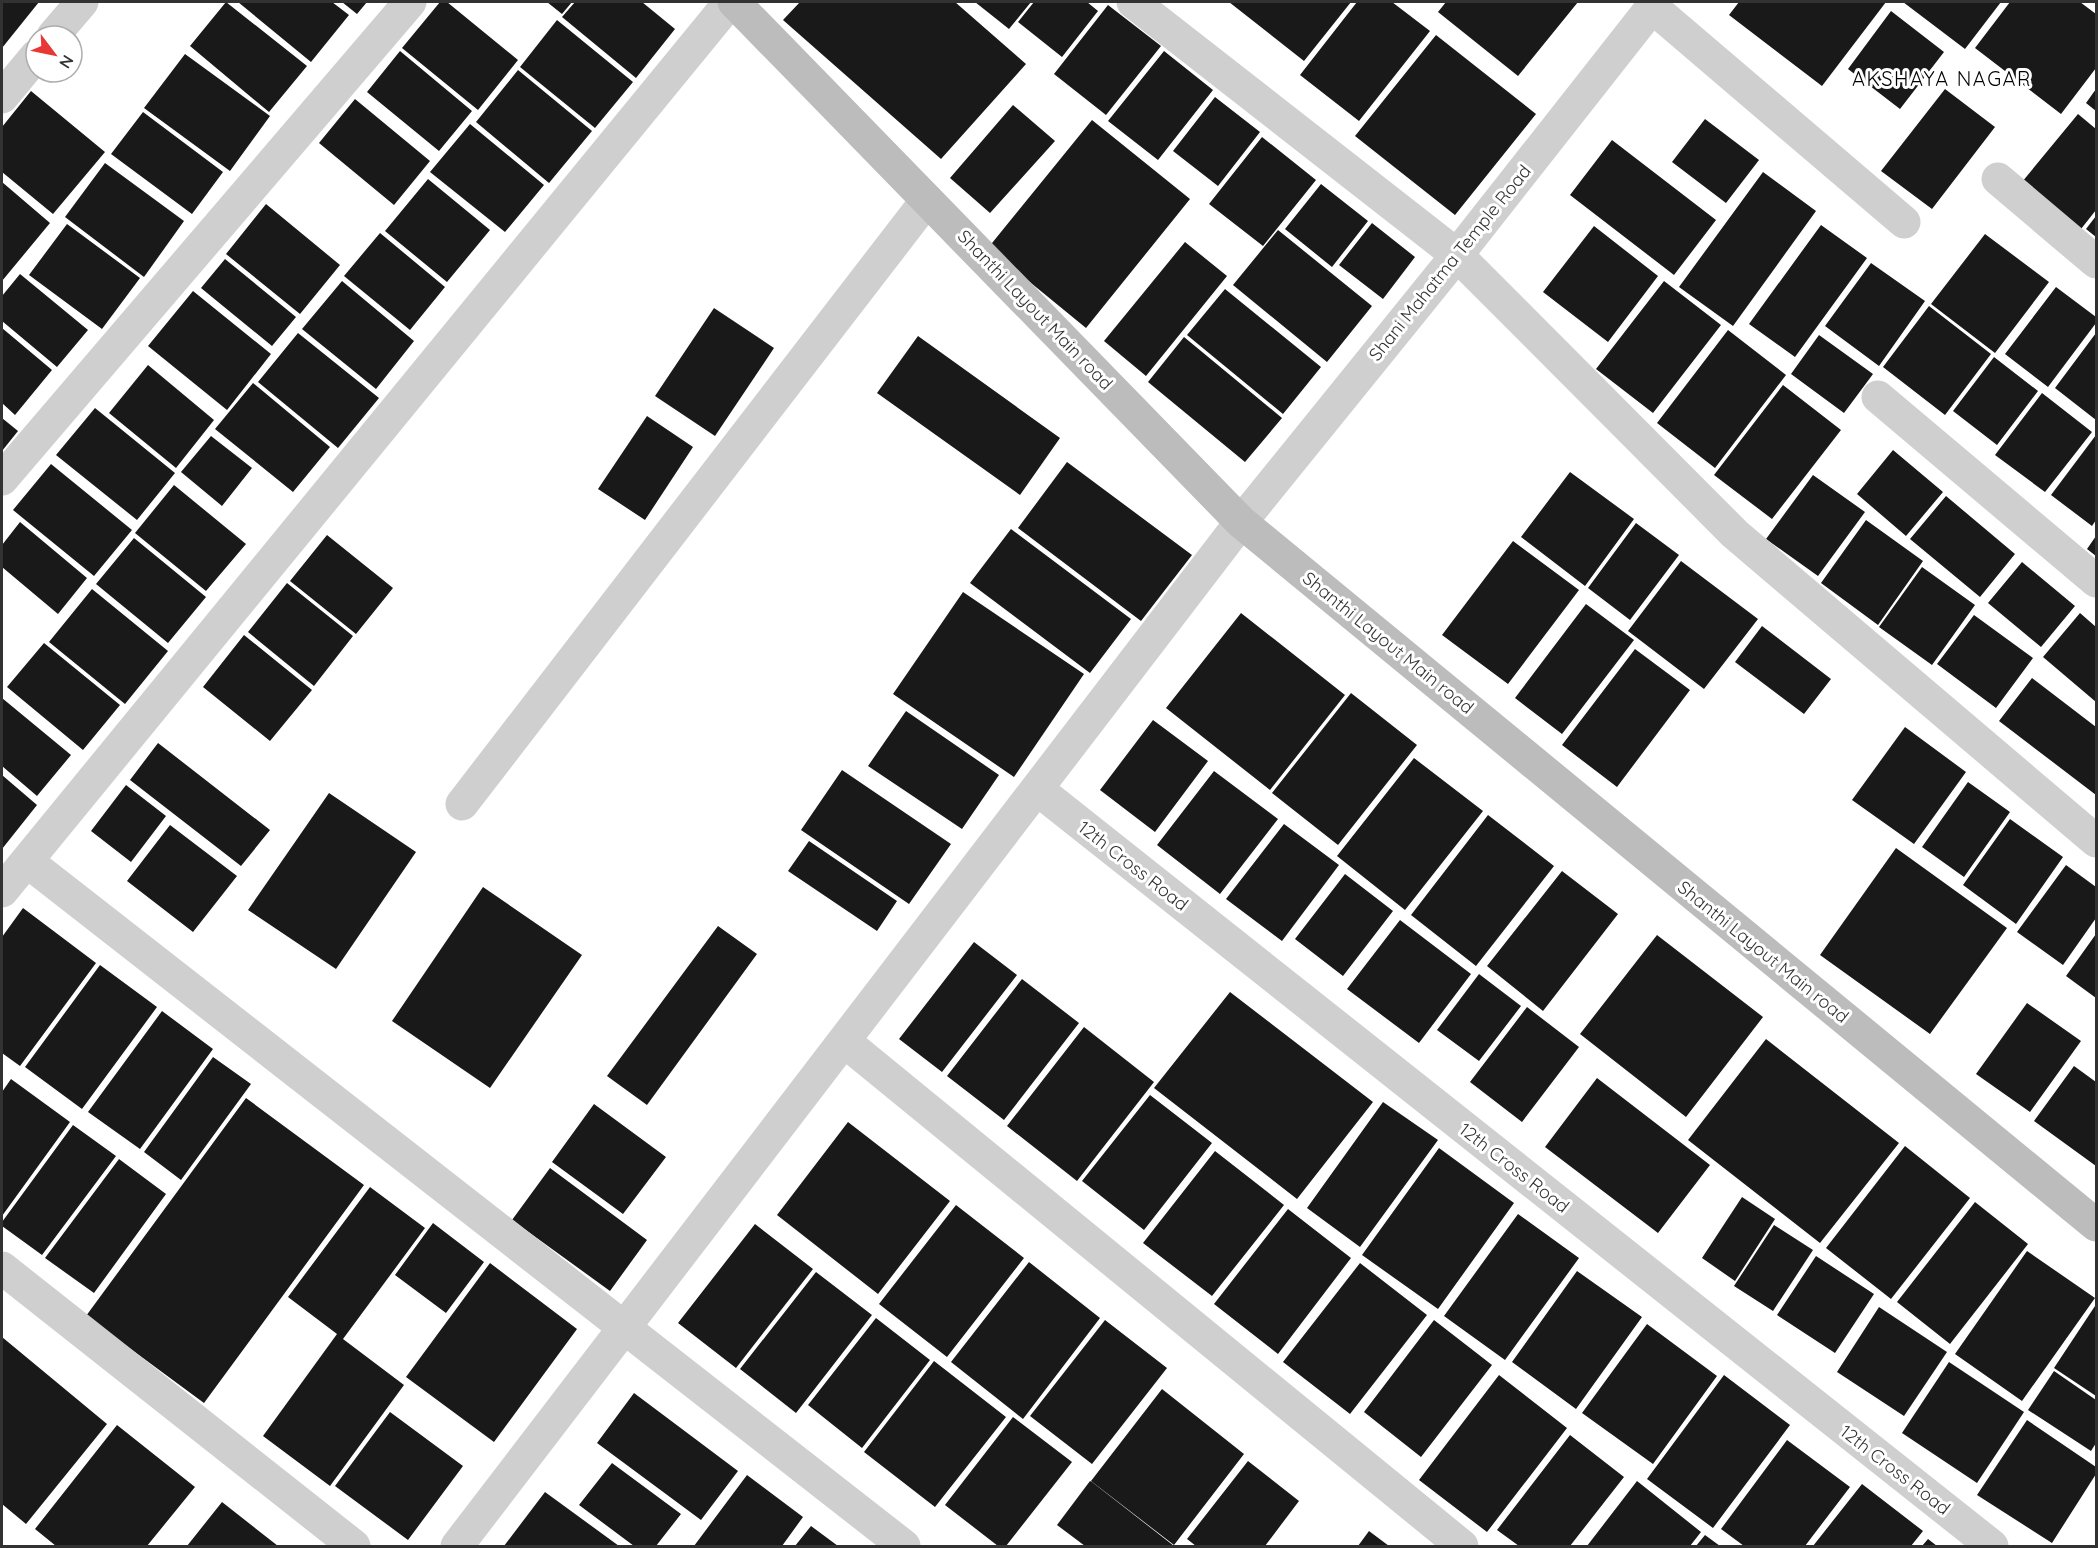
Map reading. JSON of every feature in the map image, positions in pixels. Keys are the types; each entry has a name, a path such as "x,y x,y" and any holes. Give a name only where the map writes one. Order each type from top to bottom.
{"street":[{"path":"63,24 82,2"},
{"path":"2,480 410,2"},
{"path":"2,891 732,2"},
{"name":"Shanthi Layout Main road","path":"732,2 1241,522 2097,1226"},
{"path":"1133,2 1457,255 1735,534 2097,841"},
{"path":"1654,4 1904,222"},
{"name":"Shani Mahatma Temple Road","path":"457,1546 1241,522 1457,255 1654,4"},
{"path":"2,97 24,70"},
{"path":"1998,179 2097,262"},
{"path":"462,804 927,200"},
{"path":"1878,397 2097,581"},
{"name":"12th Cross Road","path":"1037,789 1992,1546"},
{"path":"28,862 904,1546"},
{"path":"844,1041 1462,1546"},
{"path":"2,1268 354,1546"}],"building":[{"path":"2,2 39,2 2,48"},
{"path":"226,2 307,66 269,112 190,46"},
{"path":"238,2 332,2 349,15 311,62"},
{"path":"342,2 367,2 357,14"},
{"path":"440,2 447,2 518,60 478,110 402,48"},
{"path":"547,2 572,2 562,14"},
{"path":"575,2 642,2 675,29 636,78 562,17"},
{"path":"800,2 955,2 1026,64 941,159 783,20"},
{"path":"975,2 1031,2 1009,29"},
{"path":"1034,2 1087,2 1098,11 1062,57 1018,22"},
{"path":"1229,2 1351,2 1304,61"},
{"path":"1357,2 1392,2 1430,31 1359,121 1300,75"},
{"path":"1446,2 1578,2 1518,76 1438,12"},
{"path":"1739,2 1886,2 1822,86 1729,15"},
{"path":"1903,2 2001,2 1965,49"},
{"path":"2010,2 2080,2 2096,14 2096,68 2061,114 1975,48"},
{"path":"1108,5 1161,46 1106,115 1054,74"},
{"path":"1891,11 1944,52 1900,109 1848,69"},
{"path":"557,20 633,82 595,128 520,67"},
{"path":"1436,35 1536,114 1455,215 1355,136"},
{"path":"400,51 472,111 439,151 367,92"},
{"path":"1164,51 1213,90 1158,160 1108,121"},
{"path":"185,54 270,116 230,171 144,108"},
{"path":"518,70 592,131 549,183 476,122"},
{"path":"1945,89 1995,127 1932,209 1881,171"},
{"path":"2096,89 2096,111 2086,103"},
{"path":"31,91 105,152 53,214 2,172 2,127"},
{"path":"1215,97 1260,132 1218,186 1173,151"},
{"path":"355,99 430,161 394,205 319,143"},
{"path":"1013,105 1055,141 990,213 950,178"},
{"path":"143,112 223,172 192,214 111,154"},
{"path":"2078,114 2096,129 2096,210 2081,229 2022,182"},
{"path":"1705,119 1759,160 1726,203 1672,162"},
{"path":"1092,120 1190,199 1086,328 988,248"},
{"path":"470,124 544,185 505,232 430,172"},
{"path":"1262,137 1316,180 1263,246 1209,204"},
{"path":"1612,140 1716,220 1674,275 1570,195"},
{"path":"105,163 184,221 144,277 65,217"},
{"path":"1763,172 1816,211 1733,326 1679,287"},
{"path":"428,179 490,230 447,282 385,231"},
{"path":"2,182 50,223 2,281"},
{"path":"1321,184 1368,221 1332,267 1285,229"},
{"path":"266,204 340,265 300,314 226,254"},
{"path":"2096,216 2096,237 2086,229"},
{"path":"1372,223 1415,257 1383,299 1339,265"},
{"path":"67,224 140,278 102,329 29,275"},
{"path":"1821,225 1867,258 1795,357 1749,324"},
{"path":"1594,226 1658,276 1608,342 1543,292"},
{"path":"1278,230 1372,306 1327,362 1233,285"},
{"path":"380,233 445,287 410,330 344,276"},
{"path":"1985,234 2049,282 1995,353 1931,304"},
{"path":"1185,242 1227,276 1146,376 1104,341"},
{"path":"225,259 296,317 272,346 201,288"},
{"path":"1871,263 1925,301 1879,366 1825,326"},
{"path":"20,274 88,330 57,367 2,321 2,296"},
{"path":"342,281 414,341 376,389 302,329"},
{"path":"1664,281 1721,325 1653,413 1596,369"},
{"path":"2056,287 2096,317 2096,323 2048,387 2005,354"},
{"path":"1225,289 1321,367 1283,414 1187,335"},
{"path":"193,291 271,354 227,410 148,346"},
{"path":"1929,306 1991,354 1945,415 1883,367"},
{"path":"714,308 774,348 715,436 655,396"},
{"path":"2,328 52,370 15,415 2,403"},
{"path":"1728,330 1786,375 1715,468 1657,423"},
{"path":"298,333 379,398 338,448 258,382"},
{"path":"2096,333 2096,420 2055,388"},
{"path":"1819,335 1873,374 1844,413 1791,374"},
{"path":"918,336 1060,438 1020,495 877,393"},
{"path":"1184,337 1282,418 1245,462 1148,382"},
{"path":"1994,357 2038,391 1997,445 1953,411"},
{"path":"148,365 214,420 176,468 109,413"},
{"path":"253,383 330,447 293,492 215,429"},
{"path":"1783,385 1841,430 1772,519 1714,475"},
{"path":"2042,393 2092,432 2045,492 1995,455"},
{"path":"95,408 175,473 137,520 56,455"},
{"path":"647,416 693,447 645,520 598,489"},
{"path":"2,418 18,431 2,451"},
{"path":"2096,435 2096,520 2092,526 2051,495"},
{"path":"211,436 252,468 222,506 181,472"},
{"path":"1893,450 1943,492 1906,536 1857,494"},
{"path":"1067,462 1192,555 1141,621 1018,528"},
{"path":"51,464 132,530 94,576 13,510"},
{"path":"1570,472 1634,519 1585,586 1521,537"},
{"path":"1813,475 1865,512 1818,576 1766,539"},
{"path":"174,485 246,544 206,591 135,533"},
{"path":"1946,496 2015,554 1980,597 1910,539"},
{"path":"1866,520 1923,561 1878,625 1821,583"},
{"path":"20,522 87,578 58,614 2,567 2,545"},
{"path":"1636,523 1679,555 1630,620 1588,588"},
{"path":"1011,529 1131,619 1090,673 970,583"},
{"path":"327,535 393,588 356,634 290,581"},
{"path":"2096,536 2096,556 2087,549"},
{"path":"134,538 206,597 168,643 96,584"},
{"path":"1513,541 1579,590 1508,684 1442,635"},
{"path":"1681,561 1758,619 1704,689 1628,631"},
{"path":"2022,562 2075,606 2041,647 1988,603"},
{"path":"1922,567 1975,605 1932,665 1879,627"},
{"path":"287,583 353,636 314,686 248,632"},
{"path":"92,589 168,651 125,704 49,642"},
{"path":"963,592 1084,674 1014,777 893,694"},
{"path":"1586,604 1634,640 1562,734 1515,698"},
{"path":"1241,613 1345,695 1270,790 1166,708"},
{"path":"2080,613 2096,627 2096,702 2043,657"},
{"path":"1974,615 2033,658 1996,708 1937,664"},
{"path":"1762,626 1831,679 1804,714 1735,662"},
{"path":"244,635 312,690 270,741 203,687"},
{"path":"44,643 120,705 83,750 7,687"},
{"path":"1635,649 1690,690 1617,787 1562,745"},
{"path":"2032,678 2096,727 2096,795 1999,721"},
{"path":"1351,693 1417,745 1338,845 1272,793"},
{"path":"2,698 71,755 37,796 2,766"},
{"path":"906,711 999,775 962,829 868,766"},
{"path":"1153,720 1208,761 1155,832 1100,790"},
{"path":"1905,727 1966,772 1914,844 1852,800"},
{"path":"158,743 270,830 241,866 130,780"},
{"path":"1414,758 1483,811 1405,910 1337,856"},
{"path":"842,770 951,844 909,904 801,830"},
{"path":"1214,771 1278,819 1220,894 1157,845"},
{"path":"2,775 37,805 2,849"},
{"path":"1968,782 2010,812 1964,877 1922,847"},
{"path":"126,785 166,816 131,862 91,831"},
{"path":"329,793 416,852 336,969 248,910"},
{"path":"1488,815 1554,866 1476,966 1411,915"},
{"path":"2010,819 2063,857 2016,924 1963,885"},
{"path":"1284,824 1339,865 1282,941 1226,899"},
{"path":"170,825 237,876 193,932 127,881"},
{"path":"809,841 897,901 877,931 788,871"},
{"path":"1896,848 2007,928 1930,1034 1820,955"},
{"path":"2066,865 2096,887 2096,918 2063,965 2017,932"},
{"path":"1562,871 1618,914 1543,1011 1487,966"},
{"path":"1345,874 1393,911 1343,976 1295,939"},
{"path":"483,887 582,955 490,1088 392,1021"},
{"path":"23,908 96,963 20,1066 2,1053 2,937"},
{"path":"1400,920 1471,974 1419,1043 1347,989"},
{"path":"718,926 757,954 647,1105 607,1076"},
{"path":"2096,934 2096,998 2066,976"},
{"path":"1657,935 1763,1017 1686,1117 1580,1034"},
{"path":"974,942 1017,975 942,1072 899,1039"},
{"path":"100,965 157,1007 82,1109 25,1067"},
{"path":"1479,974 1521,1006 1479,1061 1437,1030"},
{"path":"1022,979 1079,1023 1004,1120 947,1076"},
{"path":"1230,992 1373,1102 1297,1199 1154,1088"},
{"path":"2027,1003 2081,1041 2030,1112 1976,1074"},
{"path":"1527,1007 1579,1047 1522,1122 1470,1082"},
{"path":"162,1011 213,1049 140,1149 88,1112"},
{"path":"1084,1027 1154,1082 1077,1181 1007,1126"},
{"path":"1766,1039 1899,1143 1820,1243 1688,1140"},
{"path":"213,1057 251,1084 181,1180 144,1152"},
{"path":"2074,1066 2096,1082 2096,1166 2034,1121"},
{"path":"1597,1078 1710,1165 1658,1233 1545,1147"},
{"path":"11,1079 70,1122 2,1216 2,1092"},
{"path":"1150,1095 1212,1143 1144,1230 1082,1181"},
{"path":"246,1098 364,1185 204,1403 86,1316"},
{"path":"1383,1102 1438,1140 1360,1247 1307,1208"},
{"path":"594,1104 666,1157 623,1214 552,1162"},
{"path":"848,1122 950,1201 878,1294 777,1215"},
{"path":"73,1125 116,1156 42,1255 2,1226 2,1222"},
{"path":"1905,1146 1970,1198 1891,1299 1826,1248"},
{"path":"1439,1148 1514,1203 1438,1309 1362,1255"},
{"path":"1215,1151 1284,1205 1212,1296 1143,1243"},
{"path":"119,1159 166,1194 94,1293 45,1258"},
{"path":"550,1168 647,1240 610,1291 512,1220"},
{"path":"370,1187 425,1228 343,1339 404,1385 330,1486 263,1436 337,1334 288,1297"},
{"path":"1742,1197 1775,1219 1735,1281 1702,1258"},
{"path":"1975,1202 2028,1244 1950,1344 1897,1302"},
{"path":"956,1205 1024,1258 947,1357 879,1304"},
{"path":"1288,1209 1351,1258 1278,1354 1214,1304"},
{"path":"1518,1214 1579,1258 1505,1360 1444,1316"},
{"path":"433,1223 484,1262 446,1313 395,1275"},
{"path":"755,1224 813,1269 736,1368 678,1323"},
{"path":"1774,1225 1813,1250 1773,1311 1734,1286"},
{"path":"2027,1251 2095,1298 2022,1401 1955,1354"},
{"path":"1816,1256 1874,1294 1835,1353 1777,1315"},
{"path":"1029,1262 1100,1318 1023,1419 951,1362"},
{"path":"490,1263 577,1329 494,1442 406,1377"},
{"path":"1360,1263 1427,1315 1350,1414 1283,1362"},
{"path":"1577,1271 1642,1317 1576,1409 1512,1362"},
{"path":"816,1272 872,1315 796,1413 740,1369"},
{"path":"1879,1307 1947,1352 1904,1416 1837,1372"},
{"path":"2096,1307 2096,1396 2054,1368"},
{"path":"876,1318 930,1360 862,1448 808,1405"},
{"path":"1105,1320 1167,1368 1092,1464 1030,1416"},
{"path":"1434,1320 1492,1365 1421,1457 1364,1412"},
{"path":"1647,1324 1717,1376 1653,1464 1582,1413"},
{"path":"2,1337 107,1424 26,1524 2,1504"},
{"path":"934,1361 1006,1417 935,1507 864,1452"},
{"path":"1949,1362 2024,1412 1977,1483 1902,1433"},
{"path":"2054,1371 2096,1400 2096,1443 2091,1451 2028,1410"},
{"path":"1499,1375 1567,1428 1487,1532 1419,1480"},
{"path":"1724,1375 1790,1425 1713,1528 1647,1479"},
{"path":"1162,1389 1244,1454 1174,1545 1091,1481"},
{"path":"634,1393 738,1471 701,1520 597,1443"},
{"path":"390,1412 463,1466 408,1540 335,1486"},
{"path":"1013,1417 1072,1462 1006,1546 998,1546 945,1505"},
{"path":"2027,1420 2096,1467 2096,1474 2052,1543 1977,1495"},
{"path":"117,1425 195,1487 147,1546 56,1546 35,1529"},
{"path":"1570,1435 1624,1477 1570,1546 1519,1546 1497,1530"},
{"path":"1787,1440 1850,1487 1805,1546 1744,1546 1721,1529"},
{"path":"1248,1461 1299,1501 1265,1546 1196,1546 1187,1539"},
{"path":"612,1463 681,1514 656,1546 634,1546 579,1505"},
{"path":"747,1475 803,1517 782,1546 694,1546"},
{"path":"1090,1481 1174,1546 1085,1546 1057,1525"},
{"path":"1637,1481 1701,1532 1690,1546 1587,1546"},
{"path":"1862,1484 1923,1531 1911,1546 1813,1546"},
{"path":"545,1492 619,1546 504,1546"},
{"path":"222,1502 278,1546 187,1546"},
{"path":"811,1526 838,1546 795,1546"},
{"path":"1369,1531 1389,1546 1358,1546"},
{"path":"1705,1535 1720,1546 1696,1546"},
{"path":"1928,1539 1937,1546 1922,1546"}],"district":[{"name":"AKSHAYA NAGAR","path":"1942,79"}]}
